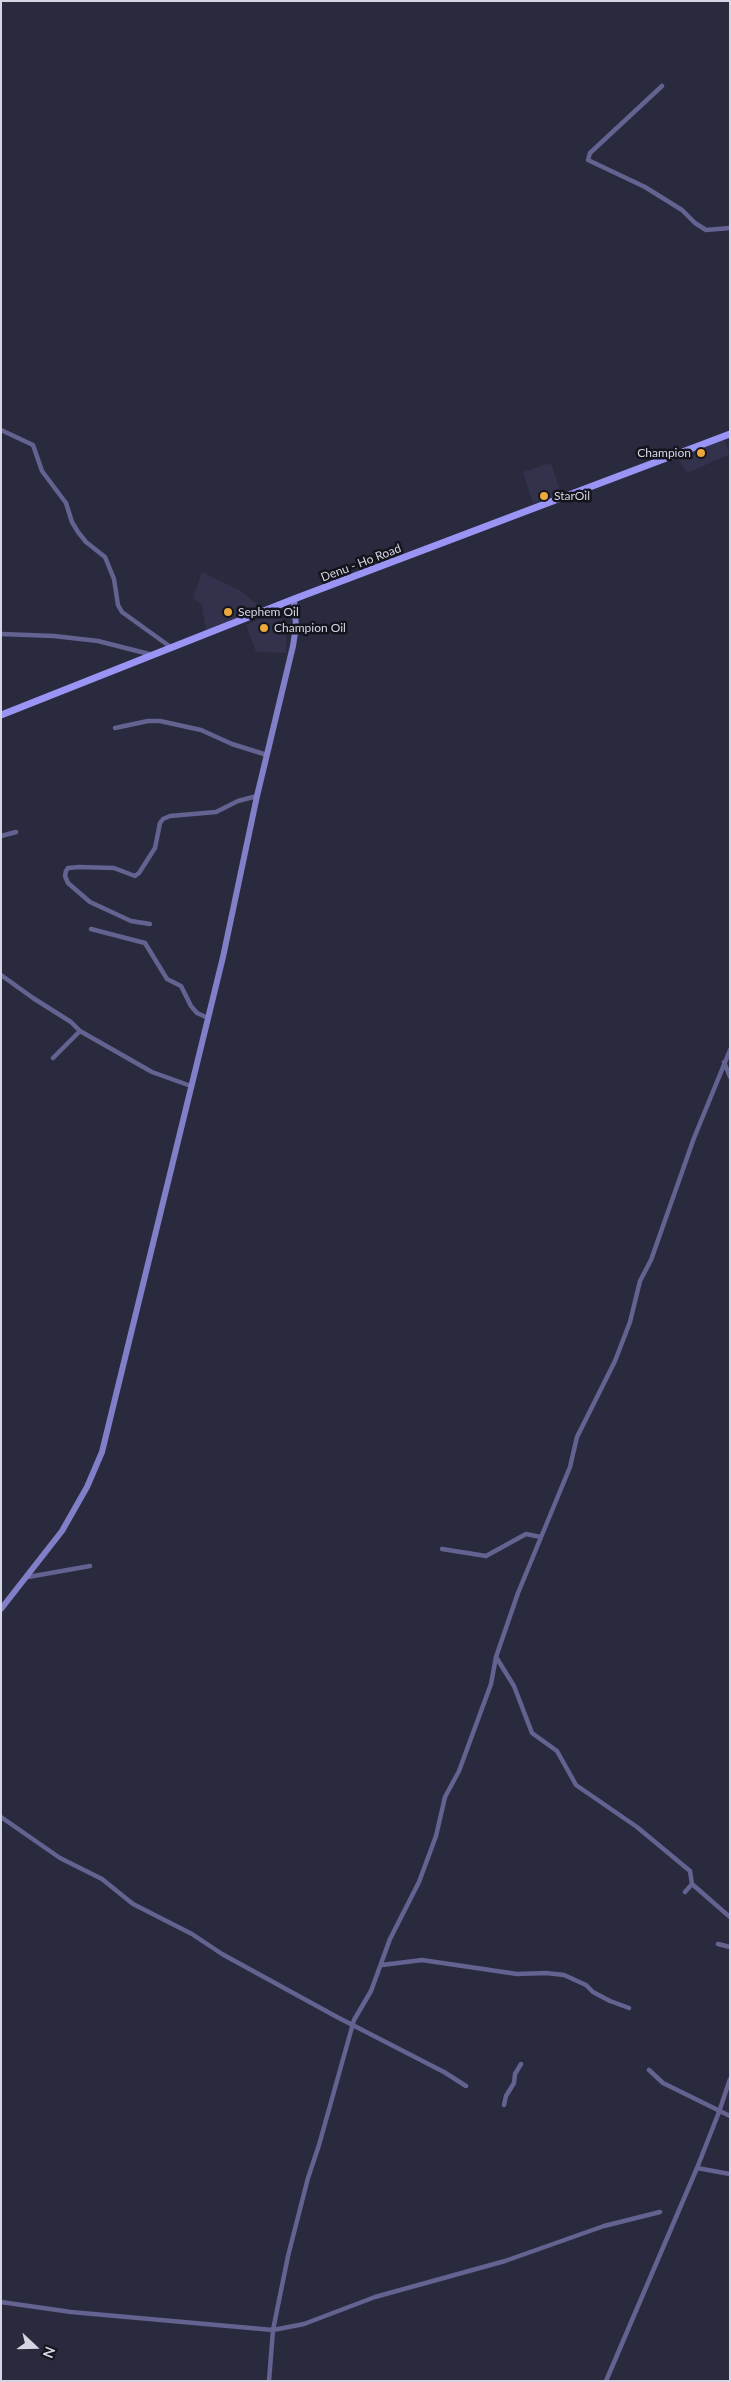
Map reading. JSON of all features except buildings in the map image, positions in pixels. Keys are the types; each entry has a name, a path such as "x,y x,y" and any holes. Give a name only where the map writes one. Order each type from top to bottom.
{"main road":[{"name":"Denu - Ho Road","path":"1,715 294,600 730,434"}],"street":[{"path":"662,86 590,153 588,160 646,187 682,210 695,223 706,230 730,228"},
{"path":"1,430 33,445 42,471 66,503 75,527 86,542 105,557 114,579 118,605 122,612 172,648"},
{"path":"1,1610 62,1531 75,1510 102,1452 208,1018 257,796 293,646 296,626 294,600"},
{"path":"1,634 54,636 98,641 154,655"},
{"path":"115,728 148,721 160,721 201,730 232,744 267,755"},
{"path":"150,924 131,921 90,902 68,883 65,876 66,871 68,868 79,867 114,868 135,876 139,873 155,848 160,823 164,819 170,816 216,812 238,801 257,796"},
{"path":"1,836 16,832"},
{"path":"91,929 145,943 167,979 181,986 191,1006 197,1013 208,1018"},
{"path":"1,974 71,1022 80,1031 146,1069 191,1086"},
{"path":"53,1058 80,1031"},
{"path":"269,2381 273,2330 288,2256 308,2178 320,2145 352,2025 382,1965 390,1939 419,1882 436,1836 445,1797 459,1771 491,1684 496,1657 541,1537 570,1467 577,1437 618,1353 630,1322 640,1281 651,1260 730,1050"},
{"path":"724,1062 730,1077"},
{"path":"442,1549 486,1556 526,1534 541,1537"},
{"path":"28,1577 90,1566"},
{"path":"496,1657 514,1686 532,1733 557,1751 576,1785 637,1827 690,1871 692,1884 730,1917"},
{"path":"1,1817 60,1858 102,1879 133,1904 192,1934 222,1954 352,2025 444,2072 466,2086"},
{"path":"685,1892 692,1884"},
{"path":"718,1944 730,1947"},
{"path":"382,1965 422,1960 516,1974 546,1973 564,1975 586,1985 593,1992 610,2001 629,2008"},
{"path":"504,2105 506,2096 514,2083 514,2074 521,2064"},
{"path":"649,2070 663,2083 730,2116"},
{"path":"606,2381 720,2112 730,2079"},
{"path":"697,2168 730,2174"},
{"path":"1,2302 71,2312 273,2330 304,2324 375,2297 506,2261 612,2224 660,2212"}],"shaded area":[{"path":"724,440 730,454 687,473 677,457"},
{"path":"551,463 561,494 533,503 523,472"},
{"path":"202,572 239,590 257,604 258,610 206,630 202,605 193,598"},
{"path":"279,609 286,635 286,653 256,652 246,625"}],"place":[{"name":"Champion","path":"701,453"},
{"name":"StarOil","path":"544,496"},
{"name":"Sephem Oil","path":"228,612"},
{"name":"Champion Oil","path":"264,628"}]}
